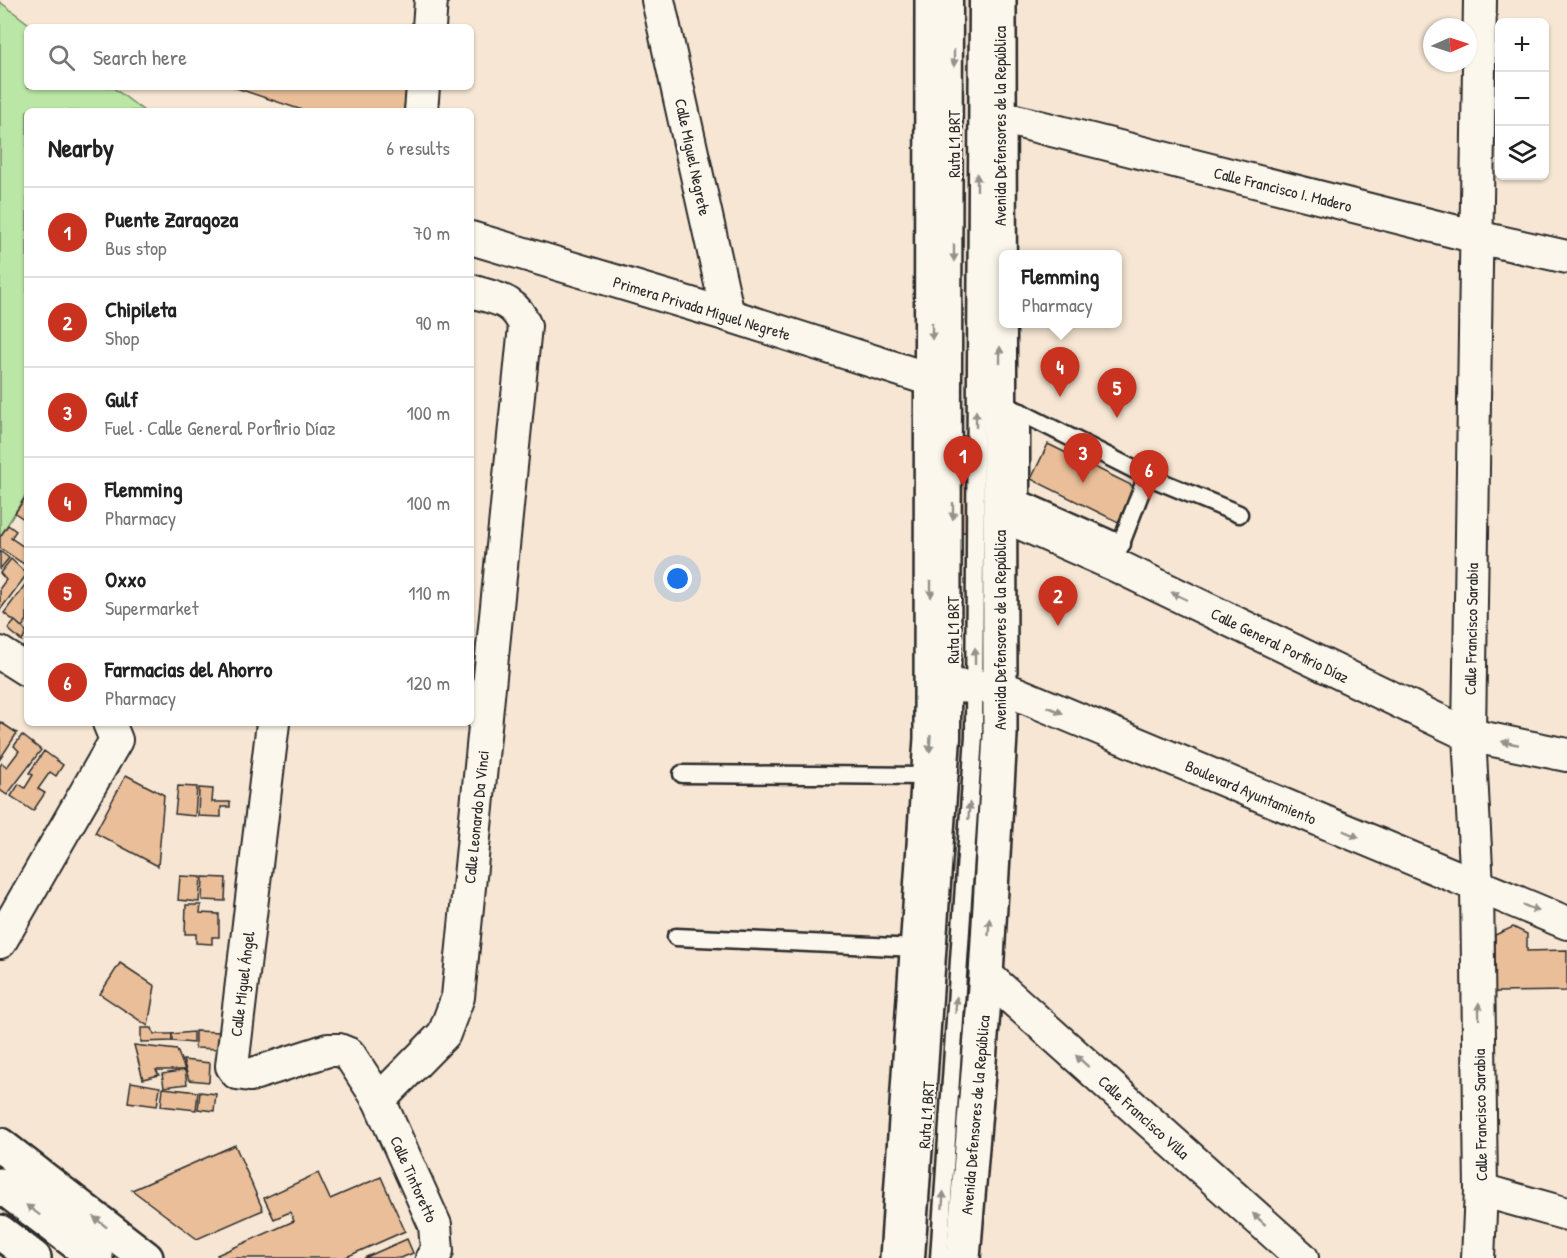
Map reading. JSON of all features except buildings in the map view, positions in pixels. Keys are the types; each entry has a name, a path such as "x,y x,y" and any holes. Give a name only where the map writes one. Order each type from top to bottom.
{"main road":[{"name":"Avenida Defensores de la República","path":"932,0 932,380 965,686 986,975 963,1258"},
{"name":"Avenida Defensores de la República","path":"999,0 1000,117 1005,250"},
{"name":"Avenida Defensores de la República","path":"897,1258 928,776 965,686 1010,507 1011,407 1008,328"},
{"path":"0,1145 146,1258"},
{"path":"0,1185 96,1258"},
{"path":"0,1232 34,1258"}],"street":[{"path":"429,24 431,0"},
{"name":"Calle Miguel Negrete","path":"658,0 728,315"},
{"name":"Calle Francisco Sarabia","path":"1478,1258 1481,1190 1477,887 1469,735 1480,0"},
{"path":"421,108 423,90"},
{"name":"Calle Francisco I. Madero","path":"1000,117 1477,237 1567,257"},
{"name":"Primera Privada Miguel Negrete","path":"474,239 728,315 932,380"},
{"name":"Calle Leonardo Da Vinci","path":"379,1100 444,1034 458,997 525,326 520,312 509,303 474,292"},
{"name":"Calle General Porfirio Díaz","path":"1010,507 1117,554 1469,735 1567,755"},
{"path":"0,653 24,668"},
{"name":"Boulevard Ayuntamiento","path":"965,686 1567,923"},
{"path":"0,942 116,740 110,726"},
{"name":"Calle Miguel Ángel","path":"273,726 232,1066 237,1073 250,1075 328,1050 339,1050 349,1054 379,1100"},
{"name":"Calle Francisco Villa","path":"986,975 1302,1258"},
{"name":"Calle Tintoretto","path":"379,1100 435,1225 437,1251 432,1258"},
{"path":"1481,1190 1567,1214"}],"lane":[{"name":"Ruta L1 BRT","path":"939,1258 973,760 965,686 954,0"},
{"name":"Ruta L1 BRT","path":"916,1258 951,750 965,686 978,0"},
{"path":"1011,407 1147,476 1239,514"},
{"path":"1117,554 1147,476"},
{"path":"682,774 928,776"},
{"path":"676,937 917,948"}],"green space":[{"path":"0,2 29,24 24,24 24,90 116,90 140,108 24,108 24,498 0,537"}],"place":[{"name":"Flemming","path":"1060,397"},
{"name":"Oxxo","path":"1117,418"},
{"name":"Gulf","path":"1083,483"},
{"name":"Puente Zaragoza","path":"963,486"},
{"name":"Farmacias del Ahorro","path":"1149,500"},
{"name":"Chipileta","path":"1058,626"}]}
